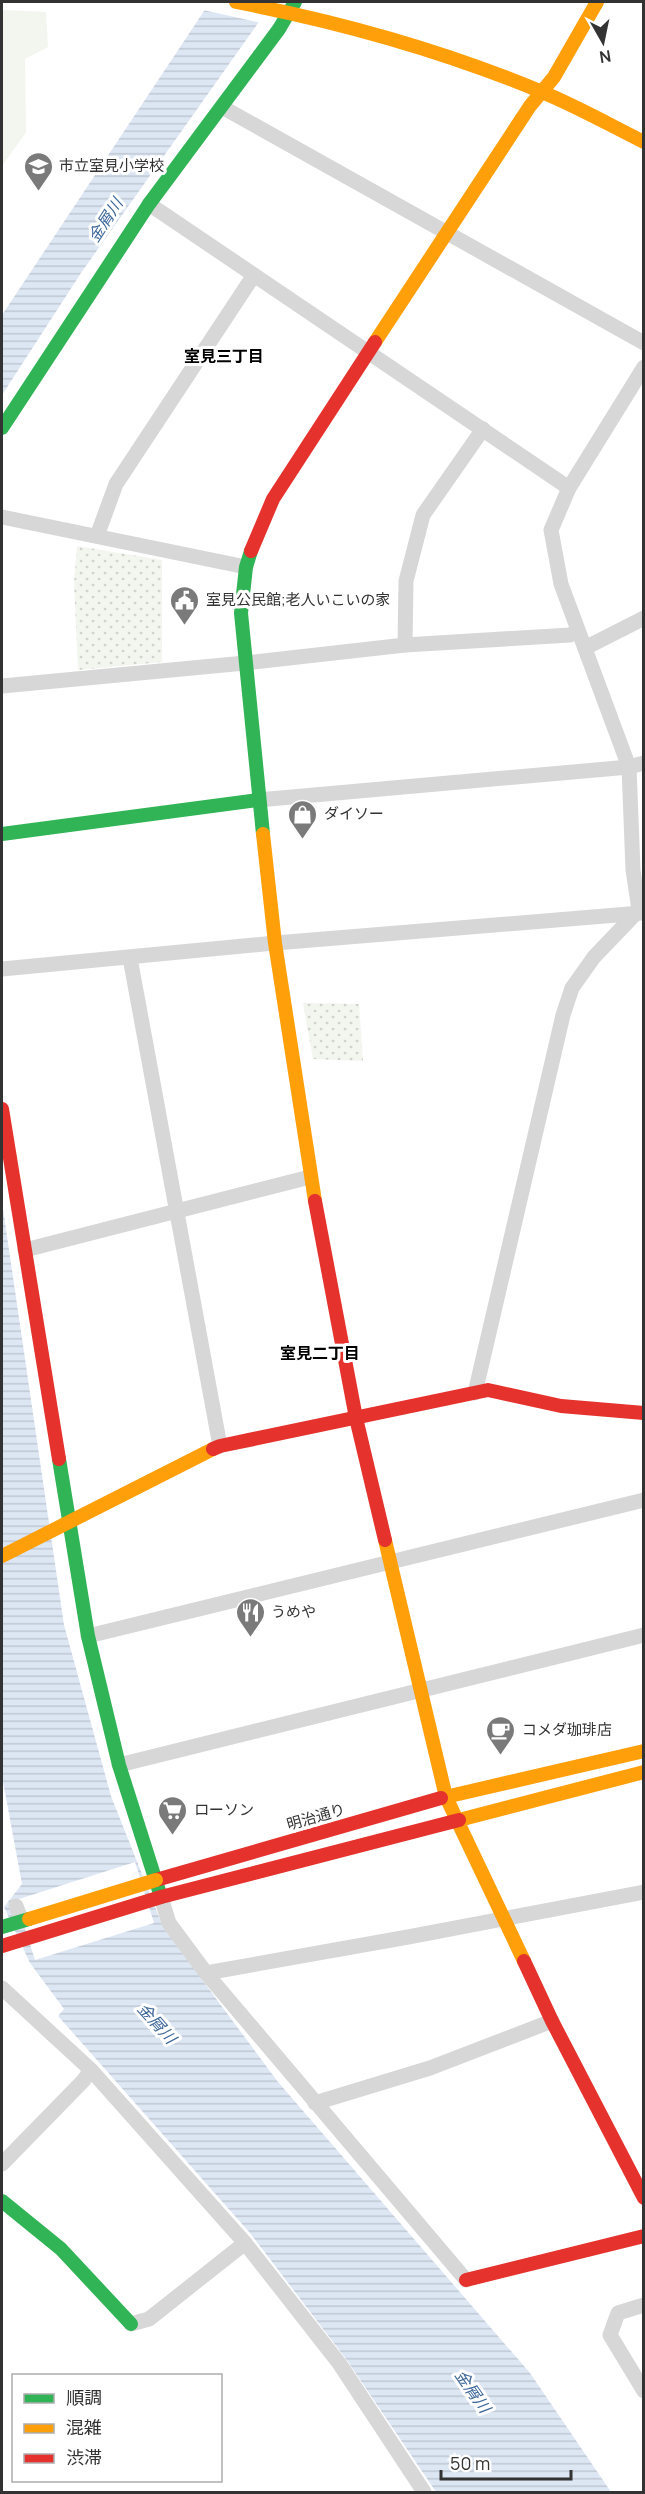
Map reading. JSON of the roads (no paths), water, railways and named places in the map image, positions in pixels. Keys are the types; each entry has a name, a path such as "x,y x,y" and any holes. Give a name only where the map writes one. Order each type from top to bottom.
{"street":[{"path":"236,2 292,8 297,14 423,49 542,92 644,142"},
{"path":"597,2 554,77 530,106 273,500 257,534 246,567 241,613 258,800 275,943 310,1177 356,1418 446,1797 552,2021 644,2198"},
{"path":"2,428 149,204 222,107 292,8"},
{"path":"222,107 644,343"},
{"path":"149,204 569,488"},
{"path":"97,536 116,484 254,275"},
{"path":"640,913 633,870 636,765 577,631 561,584 551,530 569,488 644,367"},
{"path":"405,645 406,581 423,515 483,429"},
{"path":"2,517 246,567"},
{"path":"585,648 644,618"},
{"path":"2,686 405,645 570,634 577,631"},
{"path":"2,834 258,800 636,765"},
{"path":"2,969 275,943 640,913"},
{"path":"475,1393 563,1015 572,988 594,957 640,913"},
{"path":"130,958 220,1446"},
{"path":"2,1109 88,1636 119,1765 169,1923 206,1973 466,2280 644,2236"},
{"path":"25,1250 310,1177"},
{"path":"2,1556 220,1446 488,1390 561,1406 644,1413"},
{"path":"88,1636 644,1500"},
{"path":"119,1765 644,1635"},
{"name":"明治通り","path":"2,1927 156,1880 446,1797 644,1751"},
{"path":"2,1946 161,1897 457,1818 644,1772"},
{"path":"206,1973 644,1892"},
{"path":"16,1906 25,1920"},
{"path":"2,1988 91,2070 245,2243 339,2363 424,2493"},
{"path":"315,2103 430,2068 552,2021"},
{"path":"2,2164 91,2070"},
{"path":"2,2201 61,2249 131,2324 149,2319 245,2243"},
{"path":"644,2305 618,2313 610,2335 644,2391"}],"water":[{"name":"金屑川","path":"210,2 273,2 81,273 2,395 2,315"},
{"name":"金屑川","path":"2,1202 64,1625 111,1796 163,1927 278,2082 530,2373 611,2492 436,2492 346,2359 250,2233 58,2016 64,2009 30,1963 4,1907 22,1884 2,1776"}],"place":[{"name":"市立室見小学校","path":"38,192"},
{"name":"室見公民館;老人いこいの家","path":"185,626"},
{"name":"ダイソー","path":"303,840"},
{"name":"うめや","path":"250,1638"},
{"name":"コメダ珈琲店","path":"501,1756"},
{"name":"ローソン","path":"173,1836"}],"district":[{"name":"室見三丁目","path":"224,356"},
{"name":"室見二丁目","path":"320,1353"}]}
